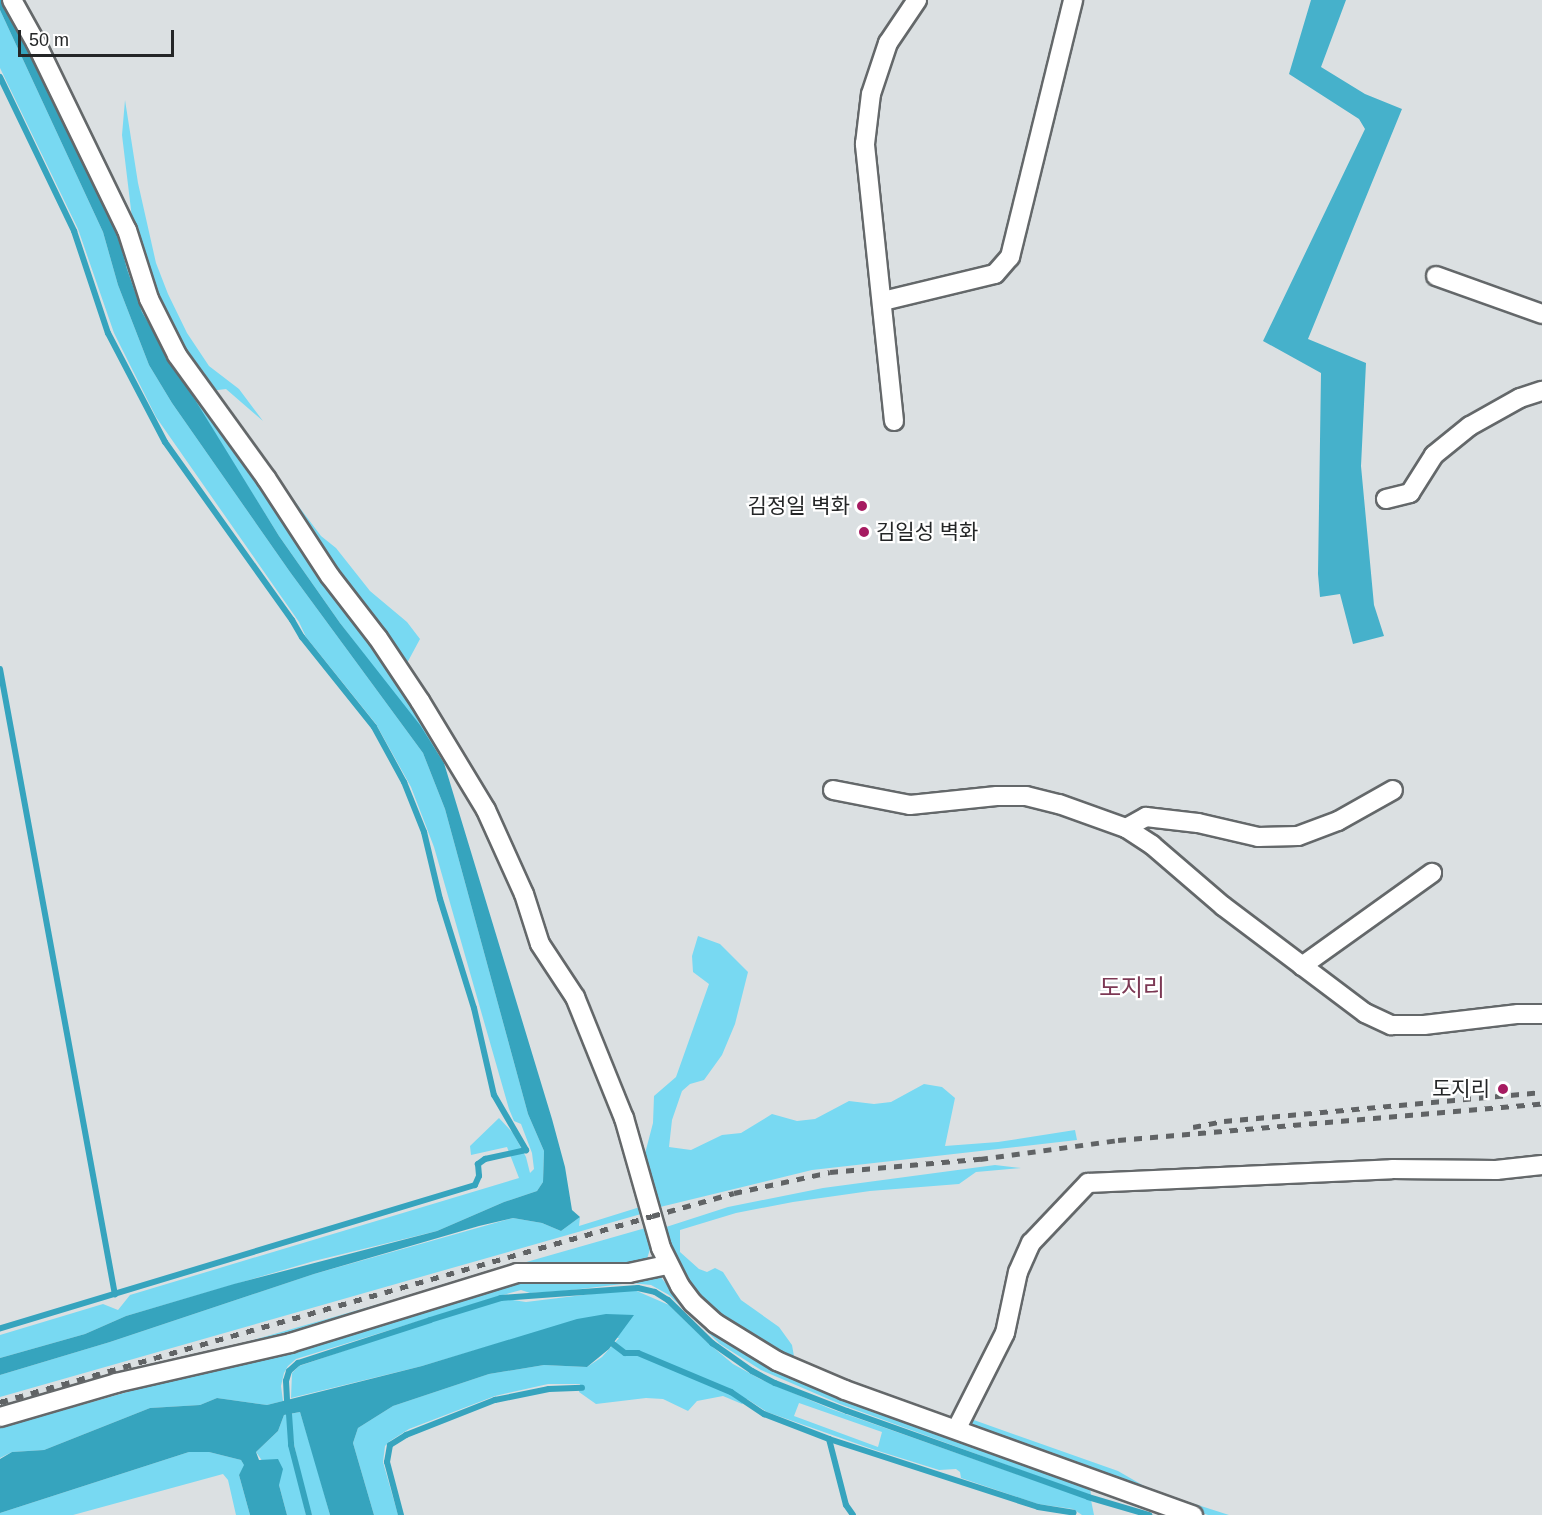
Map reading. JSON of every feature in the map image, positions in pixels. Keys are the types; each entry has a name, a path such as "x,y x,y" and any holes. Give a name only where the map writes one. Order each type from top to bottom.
{"street":[{"path":"12,0 36,43 122,219 149,299 177,355 266,478 330,576 384,647 486,810 524,894 540,944 575,997 624,1118 667,1264 693,1303 715,1323 744,1344 845,1390 957,1428 1095,1482 1193,1515"},
{"path":"894,421 865,144 871,94 888,43 917,0"},
{"path":"883,301 995,273 1010,257 1073,0"},
{"path":"1436,276 1542,314"},
{"path":"1386,499 1410,493 1434,456 1470,426 1520,398 1542,391"},
{"path":"833,790 910,805 997,796 1026,796 1059,804 1126,828 1152,845 1223,906 1365,1013 1391,1025 1424,1025 1518,1014 1542,1014"},
{"path":"1126,828 1146,817 1198,823 1258,837 1298,836 1338,821 1393,790"},
{"path":"1302,966 1432,873"},
{"path":"957,1428 1005,1333 1018,1272 1031,1243 1088,1183 1392,1169 1496,1170 1542,1165"},
{"path":"0,1417 116,1383 290,1343 517,1273 629,1273 667,1264"}],"shaded area":[{"path":"0,0 3,0 27,43 116,228 142,312 279,536 340,623 420,725 444,763 552,1119 565,1167 572,1210 580,1217 561,1231 542,1223 513,1218 479,1226 314,1274 110,1342 0,1375 0,1358 85,1334 126,1316 234,1284 437,1231 504,1202 537,1191 543,1182 544,1151 528,1114 445,809 423,753 290,572 172,403 149,365 118,285 103,232 0,10"},
{"path":"1311,0 1346,0 1321,67 1365,94 1402,109 1308,339 1366,363 1361,466 1374,605 1384,636 1353,644 1340,594 1320,597 1318,574 1321,373 1263,341 1365,129 1359,119 1289,74"},
{"path":"0,10 103,232 118,285 149,365 172,403 290,572 423,753 445,809 528,1114 544,1151 543,1182 537,1191 504,1202 437,1231 314,1261 126,1316 85,1334 0,1358 0,1335 103,1304 118,1310 130,1295 519,1178 507,1147 471,1155 470,1146 499,1118 513,1133 526,1157 530,1173 534,1169 532,1153 521,1124 514,1121 509,1109 434,847 411,787 376,724 306,637 299,622 156,417 114,333 78,229 0,68"},
{"path":"125,100 138,183 156,263 168,294 187,333 209,366 239,389 263,421 226,389 210,391 152,285 132,218 122,135"},
{"path":"77,136 181,370 350,618 423,718 462,784 340,623 279,536 199,408 142,312 116,228"},
{"path":"274,483 281,483 321,536 336,548 370,591 407,622 420,639 406,665 348,590"},
{"path":"698,936 720,944 748,972 735,1024 722,1055 704,1080 690,1084 682,1091 672,1120 669,1147 691,1150 722,1135 741,1133 772,1114 797,1121 815,1119 849,1101 874,1104 891,1102 924,1084 942,1087 955,1098 945,1146 998,1142 1075,1130 1077,1140 812,1170 656,1208 642,1165 653,1123 654,1096 676,1077 709,984 693,972 692,956"},
{"path":"995,1165 1021,1168 976,1172 959,1184 870,1191 793,1202 736,1213 680,1230 680,1252 699,1269 707,1272 715,1268 723,1272 741,1300 779,1327 792,1345 795,1362 743,1338 681,1280 663,1228 728,1207 823,1188"},
{"path":"640,1207 641,1214 0,1397 0,1375 110,1342 314,1274 513,1218 542,1223 561,1231 580,1217 579,1226"},
{"path":"649,1227 650,1249 647,1259 640,1265 518,1269 287,1339 148,1370"},
{"path":"659,1275 715,1333 740,1351 895,1418 1090,1486 1091,1496 840,1404 761,1370 720,1344 669,1295 651,1285 631,1283 563,1291 530,1293 521,1290 296,1359 284,1373 281,1386 283,1401 267,1405 217,1398 200,1405 150,1408 44,1450 12,1452 0,1458 0,1428 504,1286 524,1282 576,1282"},
{"path":"632,1289 669,1305 733,1364 760,1379 831,1409 1091,1500 1094,1515 1082,1515 1073,1509 1038,1504 961,1478 960,1472 956,1469 939,1470 872,1449 767,1412 747,1399 742,1404 723,1396 697,1401 688,1411 663,1399 646,1398 596,1404 579,1392 580,1384 548,1384 495,1396 409,1429 390,1441 385,1446 383,1462 398,1515 374,1515 353,1443 358,1428 393,1406 489,1374 544,1365 587,1367 602,1357 619,1338 534,1333 422,1366 291,1398 292,1373 299,1366 435,1320 506,1299 526,1302","holes":["799,1403 882,1432 878,1447 794,1416"]},
{"path":"606,1314 634,1315 609,1349 587,1367 544,1365 489,1374 393,1406 358,1428 353,1443 374,1515 330,1515 300,1412 284,1415 278,1431 256,1452 259,1460 278,1459 283,1469 279,1485 287,1515 250,1515 239,1475 244,1465 241,1460 209,1452 189,1452 0,1513 0,1459 12,1452 44,1450 150,1408 200,1405 217,1398 267,1405 422,1366 577,1319"},
{"path":"300,1412 330,1515 312,1515 304,1490 290,1414"},
{"path":"287,1414 290,1445 306,1515 287,1515 279,1485 256,1452 278,1431 284,1415"},
{"path":"971,1419 1118,1471 1151,1490 1229,1515 1208,1515 1095,1476 967,1426"},
{"path":"189,1452 209,1452 241,1460 245,1466 239,1475 250,1515 236,1515 228,1480 223,1474 73,1515 0,1515 0,1513"}],"waterway":[{"path":"0,77 74,231 108,333 165,442 302,637 374,727 404,782 424,832 440,899 474,1008 494,1095 526,1150 485,1159 478,1164 479,1176 475,1185 0,1328"},
{"path":"0,669 115,1295"},
{"path":"287,1400 286,1381 289,1371 298,1363 430,1320 501,1298 638,1288 655,1292 668,1300 712,1343 752,1371 775,1383 1088,1497 1149,1515"},
{"path":"613,1344 625,1353 638,1353 731,1392 764,1414 829,1439 1038,1507 1074,1513"},
{"path":"401,1515 387,1462 390,1445 406,1435 495,1400 549,1389 582,1388"},
{"path":"289,1414 291,1445 309,1515"},
{"path":"829,1439 846,1505 853,1515"}],"railway":[{"path":"1193,1127 1224,1121 1542,1092"},
{"path":"0,1402 734,1193 830,1172 980,1159 1118,1140 1542,1104"}],"place":[{"name":"김정일 벽화","path":"862,506"},
{"name":"김일성 벽화","path":"864,532"},
{"name":"도지리","path":"1503,1089"}],"district":[{"name":"도지리","path":"1132,988"}]}
